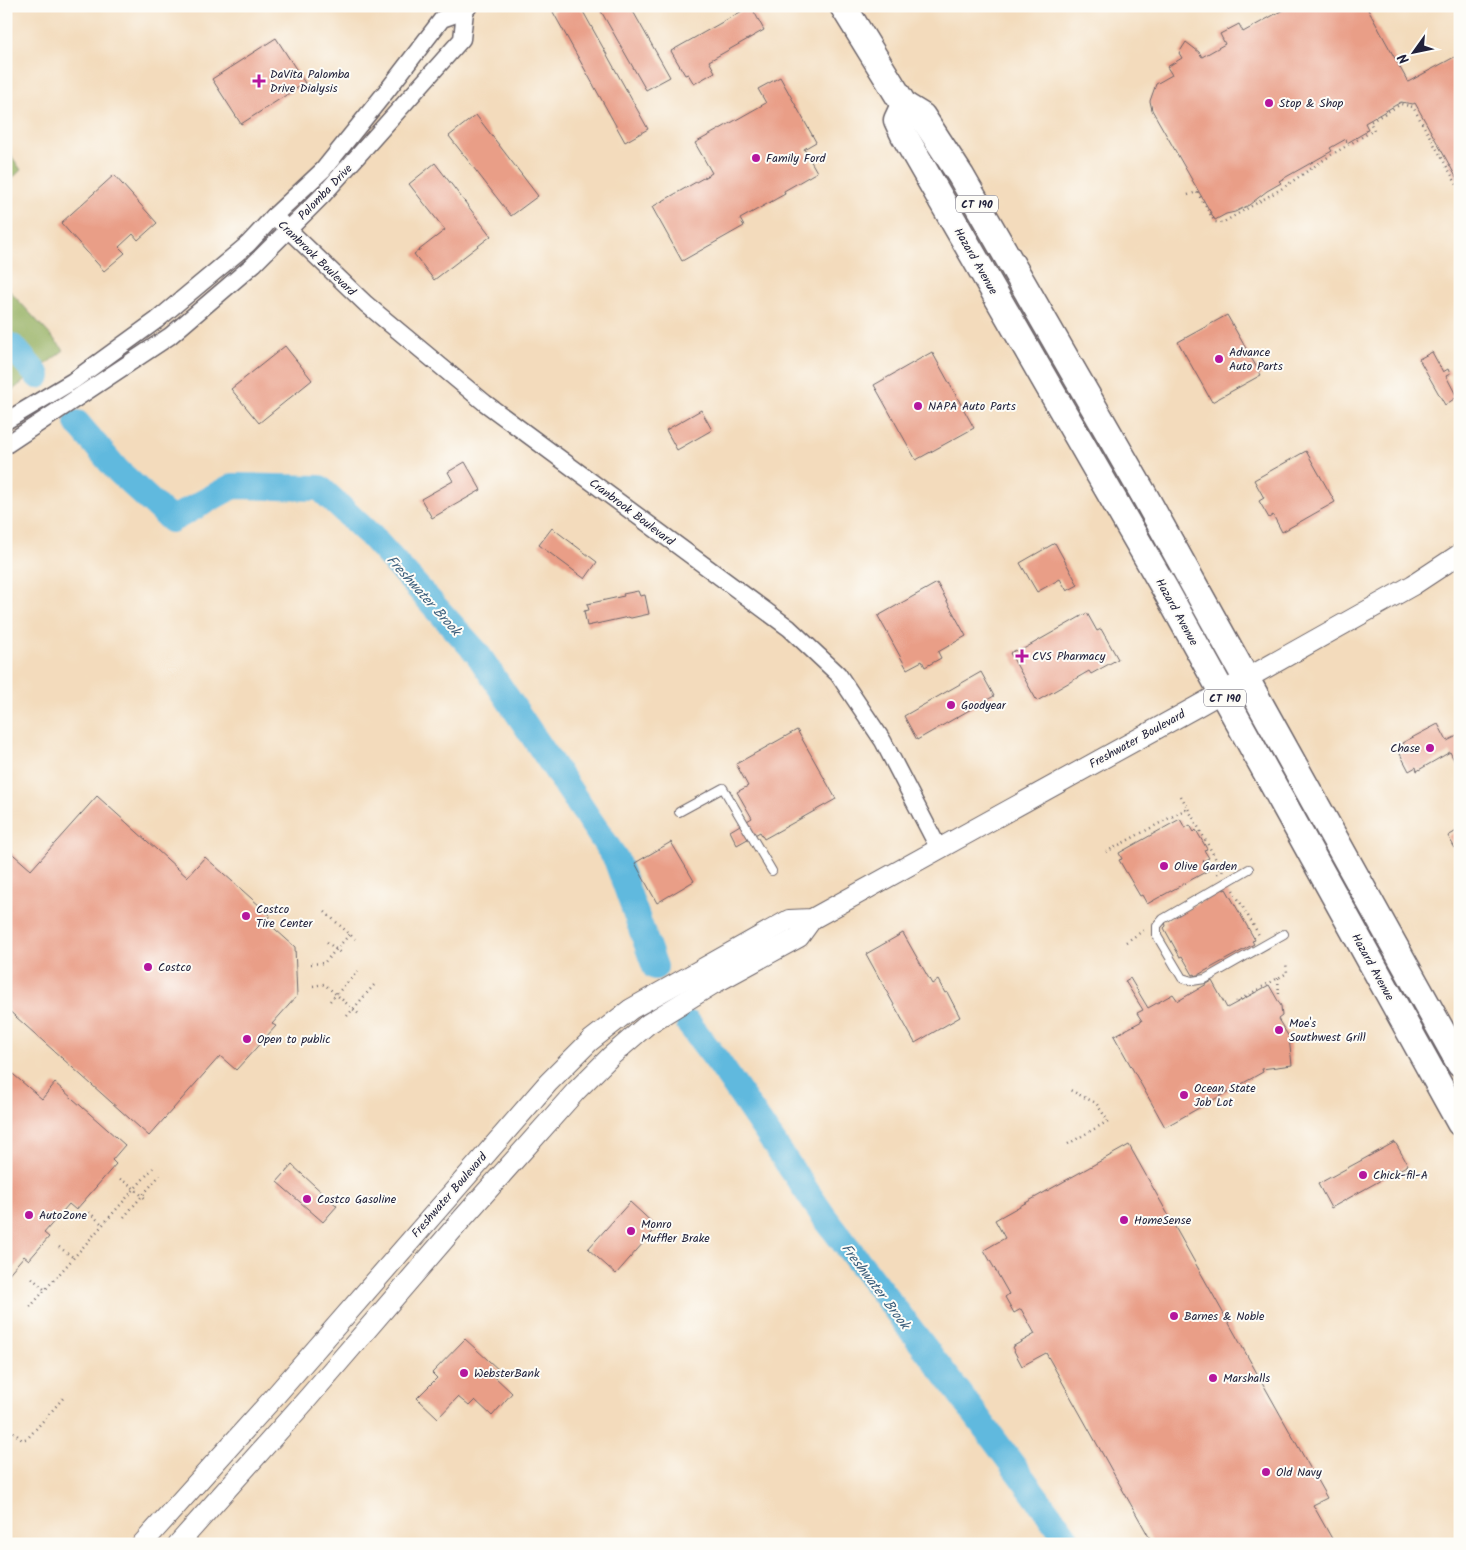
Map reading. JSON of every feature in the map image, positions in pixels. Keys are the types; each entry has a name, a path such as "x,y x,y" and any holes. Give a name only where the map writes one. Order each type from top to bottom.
{"main road":[{"name":"CT 190","path":"843,6 904,105 922,116 961,176 1040,312 1246,678 1455,1054"},
{"name":"Hazard Avenue","path":"904,105 897,120 904,136 1103,480 1460,1123"},
{"path":"986,276 998,290 1010,299 1040,312"},
{"path":"1427,1064 1455,1054"}],"street":[{"name":"Palomba Drive","path":"6,421 74,381 157,320 248,244 322,170 442,19 467,8"},
{"name":"Palomba Drive","path":"6,445 170,336 254,264 343,174 462,39 467,8"},
{"name":"Cranbrook Boulevard","path":"274,216 366,304 485,403 789,628 838,674 883,741 939,849"},
{"path":"117,349 126,365"},
{"name":"Freshwater Boulevard","path":"153,1540 276,1395 548,1083 590,1041 631,1009 789,920 812,919 1222,692 1395,594 1460,554"},
{"name":"Freshwater Boulevard","path":"178,1544 576,1091 611,1056 648,1024 713,984 799,938 812,919"},
{"path":"443,1202 462,1220"}],"lane":[{"path":"680,812 723,788 772,871"},
{"path":"1249,869 1163,918 1157,926 1157,936 1182,978 1192,981 1205,979 1284,934"}],"path":[{"path":"1188,195 1197,192 1215,222 1222,223 1281,189 1331,154 1374,130 1370,122 1401,104 1413,106 1460,190"},
{"path":"1181,796 1225,876"},
{"path":"1106,852 1188,808"},
{"path":"1230,885 1259,937"},
{"path":"325,912 355,939"},
{"path":"311,964 324,963 350,934"},
{"path":"327,942 342,954"},
{"path":"1236,1002 1287,973 1286,962"},
{"path":"330,1001 359,970"},
{"path":"1278,978 1279,996"},
{"path":"313,986 324,984 360,1015"},
{"path":"347,1016 375,984"},
{"path":"1068,1144 1108,1121 1096,1103 1070,1090"},
{"path":"30,1307 153,1168"},
{"path":"124,1216 160,1175"},
{"path":"120,1179 147,1200"},
{"path":"89,1212 103,1224"},
{"path":"59,1247 74,1258"},
{"path":"32,1278 45,1290"},
{"path":"6,1425 22,1440 28,1438 65,1396"}],"green space":[{"path":"6,148 21,170 6,184"},
{"path":"6,287 64,350 6,395"}],"building":[{"path":"562,6 580,6 648,129 625,142 553,12"},
{"path":"598,6 630,6 670,77 646,90"},
{"path":"751,6 764,30 709,61 715,72 694,84 688,74 685,75 671,51"},
{"path":"1290,6 1366,6 1408,82 1460,54 1460,184 1415,103 1401,102 1365,123 1368,129 1365,130 1366,132 1347,143 1346,139 1330,148 1332,151 1279,181 1281,183 1249,205 1215,220 1152,110 1150,101 1156,84 1172,75 1167,67 1182,58 1179,53 1186,42 1199,52 1202,57 1225,44 1220,34 1239,24 1243,32"},
{"name":"DaVita Palomba Drive Dialysis","path":"276,38 305,83 241,124 212,79"},
{"path":"780,77 816,142 804,149 817,172 784,191 785,194 740,219 744,226 682,261 652,207 712,173 695,143 766,103 758,89"},
{"path":"476,115 538,196 511,216 449,136"},
{"path":"435,163 491,236 434,280 414,254 445,230 409,184"},
{"path":"114,175 157,223 138,240 133,234 119,247 125,253 104,271 61,223"},
{"name":"Advance Auto Parts","path":"1227,315 1261,375 1212,402 1178,342"},
{"path":"285,346 312,380 259,423 231,389"},
{"path":"932,352 974,428 916,460 874,385"},
{"path":"1432,352 1443,372 1448,369 1450,374 1446,376 1457,397 1445,405 1419,359"},
{"path":"701,410 712,430 677,450 666,430"},
{"path":"1306,451 1335,502 1282,532 1273,515 1269,518 1259,501 1264,498 1254,480"},
{"path":"465,462 481,490 432,518 421,499 453,481 448,472"},
{"path":"552,528 597,562 585,579 539,545"},
{"path":"1055,543 1078,585 1067,591 1060,579 1037,592 1020,563"},
{"path":"937,583 966,636 938,652 941,658 925,667 922,661 907,669 878,616"},
{"path":"638,591 640,596 645,595 649,614 587,626 584,611 589,610 587,604"},
{"name":"CVS Pharmacy","path":"1087,613 1097,631 1101,629 1118,659 1091,674 1089,671 1037,701 1010,653 1016,650 1018,652"},
{"path":"981,672 994,696 917,740 904,716"},
{"name":"Chase","path":"1438,724 1447,741 1457,736 1460,741 1460,760 1455,762 1450,752 1417,771 1416,767 1409,771 1398,750 1404,747 1402,743"},
{"path":"797,730 836,799 764,839 760,832 737,845 730,831 752,818 737,792 748,786 736,764"},
{"path":"97,796 187,877 205,857 270,915 266,921 295,947 297,996 272,1024 276,1026 236,1070 220,1056 149,1136 6,1008 6,848 31,870"},
{"name":"Olive Garden","path":"1180,819 1185,828 1190,825 1194,832 1196,830 1207,849 1204,850 1209,858 1203,861 1209,870 1147,904 1142,895 1140,896 1119,860 1122,859 1119,853"},
{"path":"1460,829 1460,857 1448,836"},
{"path":"671,842 694,881 657,903 635,863"},
{"path":"1226,889 1255,940 1252,941 1254,944 1196,976 1195,974 1193,975 1182,956 1180,957 1164,928 1166,926 1165,921"},
{"path":"903,933 932,984 938,980 945,993 947,992 960,1017 915,1043 866,954"},
{"path":"1130,978 1148,1008 1173,994 1178,1001 1212,981 1227,1008 1269,985 1281,1006 1282,1016 1278,1019 1289,1037 1292,1065 1262,1069 1263,1072 1165,1127 1114,1036 1142,1021 1137,1013 1143,1010 1125,981"},
{"path":"6,1070 42,1099 55,1083 125,1145 112,1160 116,1164 76,1210 69,1204 44,1233 49,1237 29,1260 24,1256 6,1277"},
{"name":"Chick-fil-A","path":"1395,1142 1408,1165 1331,1208 1318,1184"},
{"path":"1129,1145 1327,1498 1313,1505 1335,1544 1153,1544 1046,1353 1022,1366 1012,1347 1035,1334 1021,1309 1014,1313 1005,1297 1009,1294 984,1250 1005,1238 995,1220"},
{"path":"292,1165 337,1206 323,1222 277,1182"},
{"path":"630,1202 657,1227 616,1274 588,1249"},
{"path":"465,1339 500,1371 495,1377 512,1393 492,1416 475,1400 469,1406 458,1397 438,1418 417,1398 437,1378 432,1373"}],"waterway":[{"name":"Freshwater Brook","path":"6,344 14,348 38,376"},
{"name":"Freshwater Brook","path":"77,423 117,470 171,520 233,486 320,488 372,537 477,653 616,859 655,967"},
{"name":"Freshwater Brook","path":"689,1024 719,1063 825,1218 958,1391 1071,1544"}],"place":[{"name":"DaVita Palomba Drive Dialysis","path":"259,81"},
{"name":"Stop & Shop","path":"1269,103"},
{"name":"Family Ford","path":"756,158"},
{"name":"Advance Auto Parts","path":"1219,359"},
{"name":"NAPA Auto Parts","path":"918,406"},
{"name":"CVS Pharmacy","path":"1022,656"},
{"name":"Goodyear","path":"951,705"},
{"name":"Chase","path":"1430,748"},
{"name":"Olive Garden","path":"1164,866"},
{"name":"Costco Tire Center","path":"246,916"},
{"name":"Costco","path":"148,967"},
{"name":"Moe's Southwest Grill","path":"1279,1030"},
{"name":"Open to public","path":"247,1039"},
{"name":"Ocean State Job Lot","path":"1184,1095"},
{"name":"Chick-fil-A","path":"1363,1175"},
{"name":"Costco Gasoline","path":"307,1199"},
{"name":"AutoZone","path":"29,1215"},
{"name":"HomeSense","path":"1124,1220"},
{"name":"Monro Muffler Brake","path":"631,1231"},
{"name":"Barnes & Noble","path":"1174,1316"},
{"name":"WebsterBank","path":"464,1373"},
{"name":"Marshalls","path":"1213,1378"},
{"name":"Old Navy","path":"1266,1472"}]}
